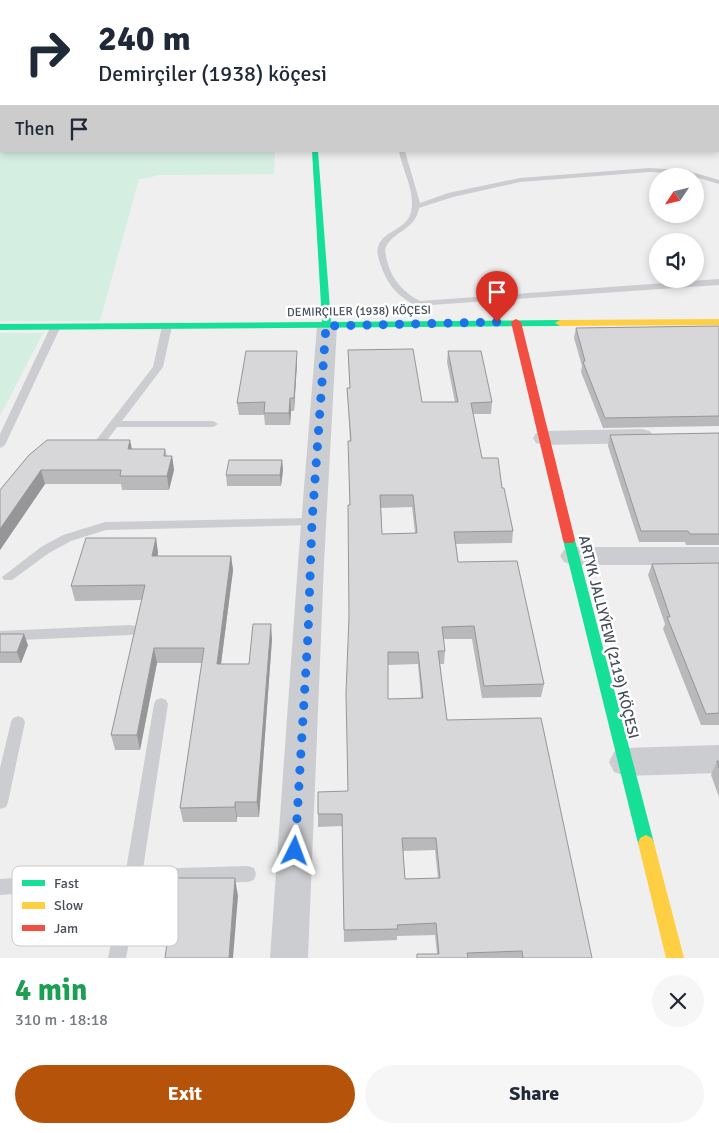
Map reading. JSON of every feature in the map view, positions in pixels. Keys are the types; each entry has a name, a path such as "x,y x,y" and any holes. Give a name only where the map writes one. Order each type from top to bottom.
{"street":[{"path":"289,958 308,635 312,522 326,326 315,152"},
{"name":"ARTYK JALLYÝEW (2119) KÖÇESI","path":"516,322 675,958"},
{"name":"DEMIRÇILER (1938) KÖÇESI","path":"0,327 719,322"},
{"path":"544,438 659,436"},
{"path":"573,556 719,556"},
{"path":"625,762 719,759"}],"lane":[{"path":"402,152 416,207 413,220 408,226 391,237 382,246 381,251 388,278 396,290 419,304 719,282"},
{"path":"416,207 451,195 520,180 639,170 685,172 719,182"},
{"path":"101,441 158,367 167,326"},
{"path":"0,445 55,328"},
{"path":"115,424 213,424"},
{"path":"8,577 45,550 67,538 105,526 312,522"},
{"path":"0,636 130,630"},
{"path":"135,866 161,704"},
{"path":"0,802 18,722"},
{"path":"178,876 248,874"}],"green space":[{"path":"0,152 275,152 274,174 157,175 139,179 100,321 0,321"},
{"path":"0,333 43,333 0,416"}],"building":[{"path":"719,326 719,416 605,418 583,362 585,361 576,328"},
{"path":"413,349 422,402 458,402 448,351 481,351 492,402 471,403 482,458 498,458 502,488 504,488 513,531 454,532 458,562 517,561 544,684 484,686 474,626 442,627 445,651 438,651 447,720 541,718 592,958 523,958 522,951 467,953 468,958 417,958 417,954 439,954 436,923 397,925 398,929 344,930 342,814 318,814 318,792 348,791 346,693 349,617 348,505 350,505 348,441 351,441 347,388 350,388 348,350","holes":["380,495 413,495 417,533 382,534","388,652 418,652 423,698 388,699","402,838 436,838 440,878 405,879"]},
{"path":"246,351 297,351 294,398 290,398 289,413 264,413 265,402 237,403"},
{"path":"719,433 719,534 690,534 688,531 641,531 610,435"},
{"path":"47,440 130,440 128,449 165,449 164,456 172,456 167,476 120,476 121,470 41,470 0,529 0,490 29,455"},
{"path":"229,460 282,460 280,475 226,475"},
{"path":"86,538 156,538 152,556 231,556 217,664 249,664 253,624 271,624 257,802 235,802 235,807 180,808 204,648 154,648 137,735 111,735 145,585 71,586"},
{"path":"719,563 719,713 706,714 667,617 670,617 652,564"},
{"path":"0,634 24,634 17,652 0,652"},
{"path":"178,878 235,878 229,958 165,958 167,946 178,946"}],"traffic: fast":[{"path":"315,152 327,326"},
{"path":"0,327 560,323"},
{"path":"569,540 646,843"}],"traffic: slow":[{"path":"560,323 719,322"},
{"path":"646,843 675,958"}],"traffic: jam":[{"path":"516,322 569,540"}],"route":[{"path":"295,851 308,635 312,522 326,326 497,322"}]}
